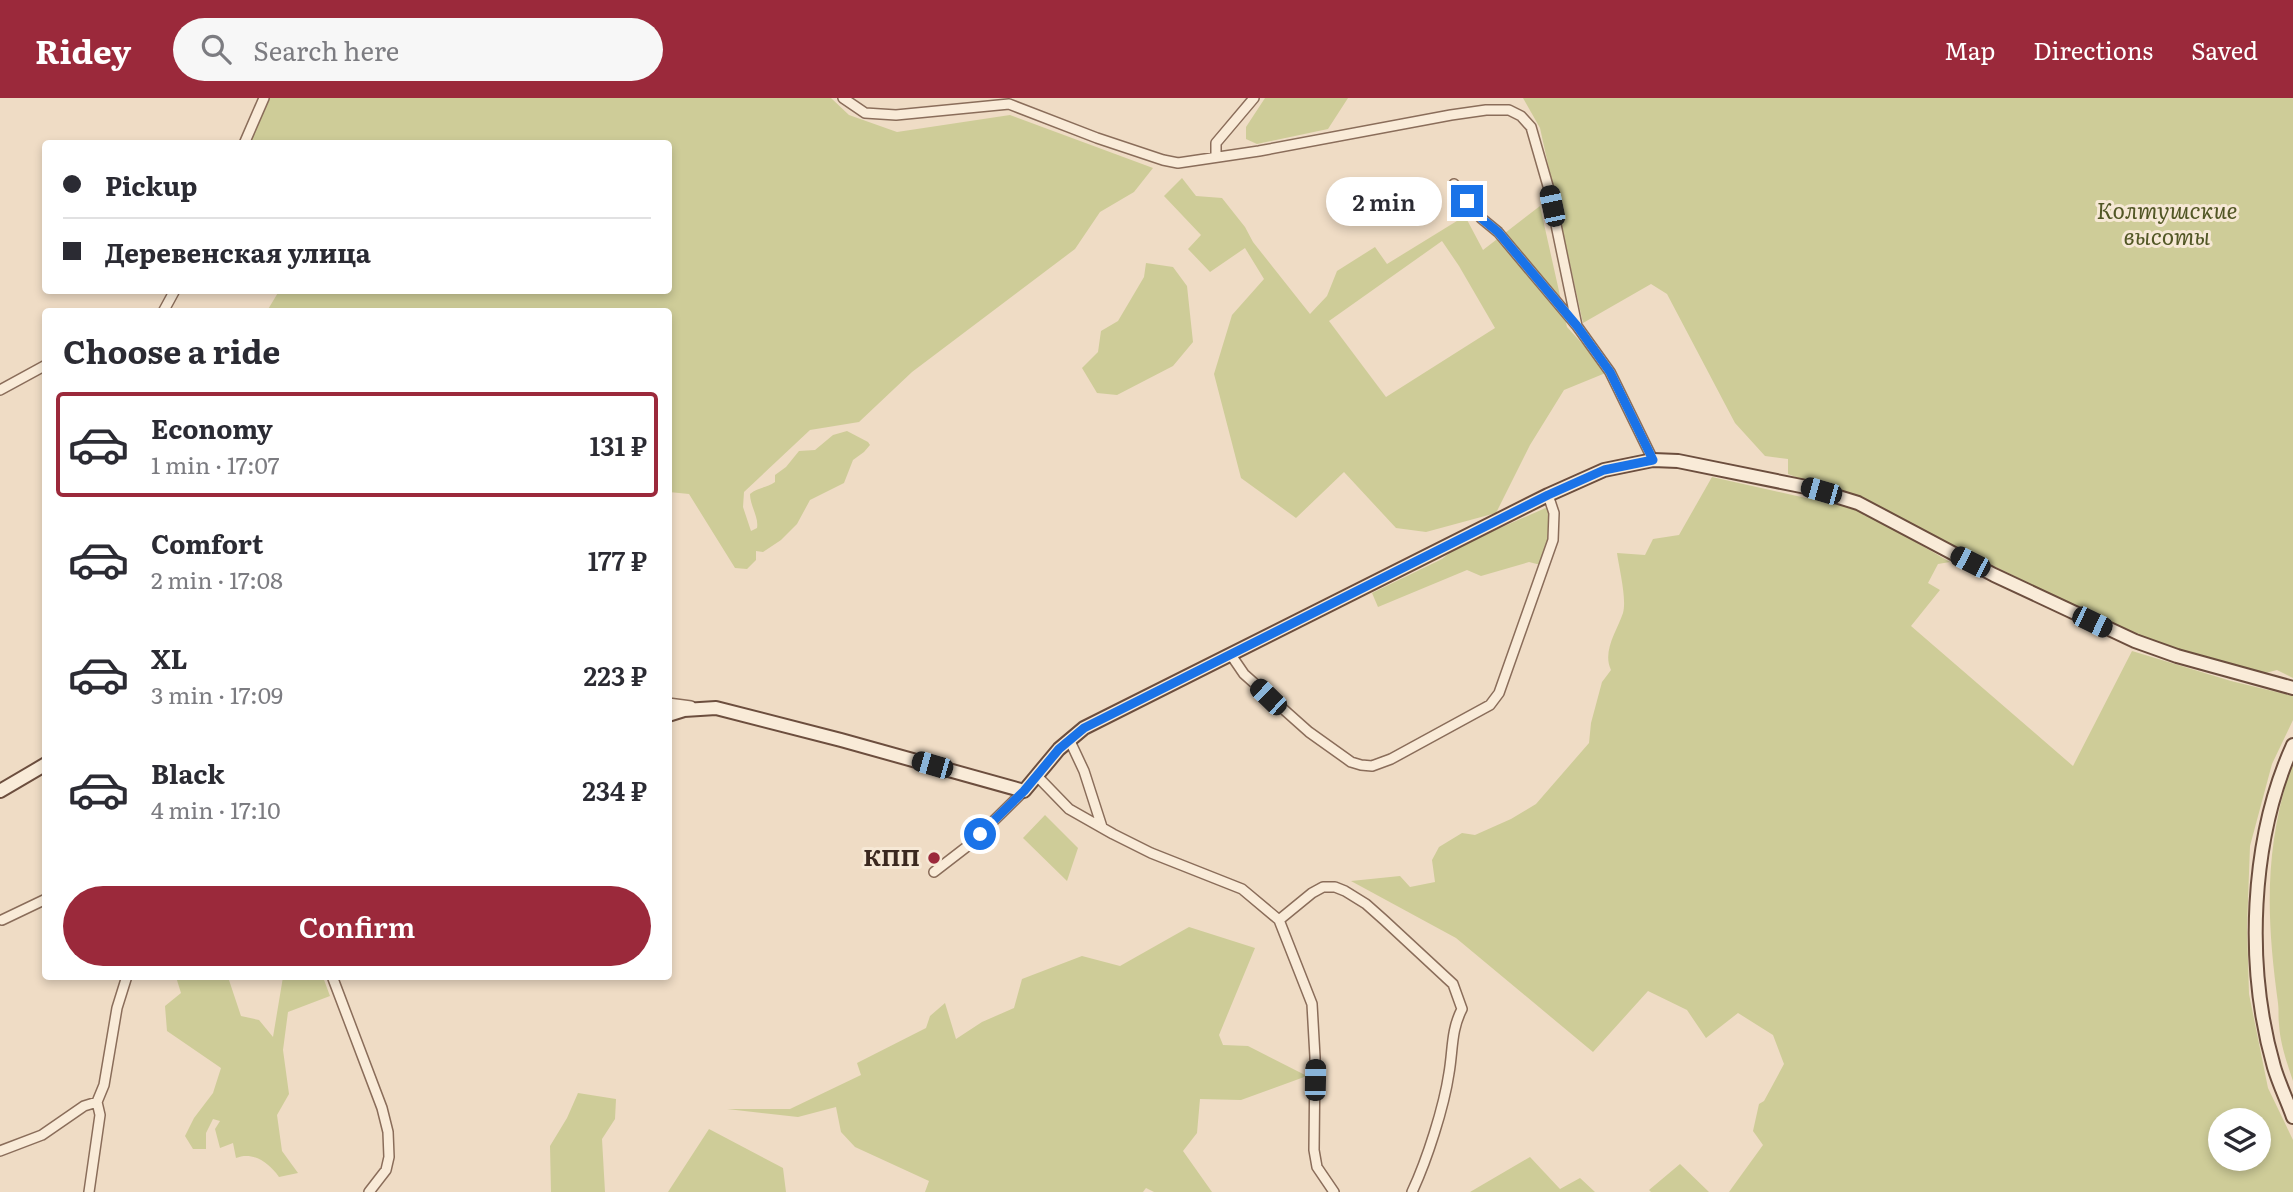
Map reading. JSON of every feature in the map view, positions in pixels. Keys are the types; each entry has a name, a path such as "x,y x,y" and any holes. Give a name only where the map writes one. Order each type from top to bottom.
{"street":[{"path":"246,140 264,98"},
{"path":"843,98 866,113 896,115 1009,104 1163,160 1178,163 1486,110 1509,110 1521,116 1531,127 1548,186 1577,326"},
{"path":"1216,157 1216,143 1254,98"},
{"path":"1454,184 1577,326 1610,372 1653,460"},
{"path":"0,390 42,367"},
{"path":"933,872 969,845 1024,791 1069,739 1084,728 1548,495 1604,470 1653,460 1678,461 1807,487 1858,503 1994,575 2109,631 2177,656 2293,688"},
{"path":"1231,655 1244,674 1268,697 1351,762 1372,766 1391,759 1490,705 1499,693 1553,540 1554,513 1548,495"},
{"path":"672,704 701,708"},
{"path":"672,714 684,710 716,708 1024,791"},
{"path":"1069,739 1084,771 1102,827"},
{"path":"2293,745 2285,762 2265,833 2255,901 2256,956 2263,1010 2274,1066 2293,1117"},
{"path":"0,791 42,766"},
{"path":"1036,775 1069,808 1151,853 1242,889 1279,920 1311,1004 1315,1057 1314,1150 1317,1167 1334,1192"},
{"path":"1279,920 1312,893 1323,887 1335,887 1366,904 1453,985 1462,1009 1451,1041 1450,1071 1442,1107 1412,1192"},
{"path":"2,920 42,901"},
{"path":"89,1192 100,1115 97,1102 104,1085 117,1008 126,980"},
{"path":"334,980 382,1108 388,1132 389,1157 386,1170 369,1192"},
{"path":"0,1151 42,1135 84,1106 97,1102"}],"green space":[{"path":"270,98 831,98 849,115 897,132 1010,115 1153,168 1134,192 1100,212 1075,249 912,372 859,422 810,430 744,492 743,507 751,531 757,528 757,524 750,494 775,482 775,475 786,467 799,451 815,450 833,435 847,431 870,445 853,460 844,483 810,500 797,524 781,540 763,552 756,551 756,560 747,569 735,568 689,494 672,492 672,308 269,308 277,294 672,294 672,140 250,140"},
{"path":"1265,98 1348,98 1328,129 1257,144 1246,139 1246,127"},
{"name":"Колтушские высоты","path":"1523,98 2293,98 2293,678 2277,670 2258,675 2128,633 1884,511 1871,516 1950,562 1938,564 1928,583 1940,590 1911,626 2073,766 2132,651 2231,681 2293,696 2293,720 2272,764 2250,846 2247,927 2249,994 2268,1088 2293,1140 2293,1192 1729,1192 1763,1145 1753,1131 1759,1104 1764,1101 1784,1064 1773,1035 1738,1013 1706,1038 1687,1010 1648,991 1593,1052 1456,938 1351,881 1400,876 1410,887 1435,882 1432,860 1439,847 1462,833 1475,835 1536,804 1589,743 1591,723 1602,682 1611,670 1609,648 1624,607 1617,553 1645,555 1653,539 1679,535 1712,477 1806,498 1852,502 1865,516 1880,509 1788,474 1788,459 1765,456 1735,423 1667,294 1651,284 1583,323 1540,128"},
{"path":"1182,178 1196,196 1222,198 1310,314 1327,296 1337,271 1375,247 1387,264 1465,216 1483,250 1540,206 1567,327 1608,372 1564,390 1530,445 1496,513 1426,532 1396,528 1344,472 1296,518 1241,478 1214,374 1232,315 1264,279 1245,248 1210,272 1188,249 1201,235 1164,196","holes":["1442,241 1495,328 1386,397 1329,321"]},
{"path":"1146,263 1173,267 1187,286 1193,342 1173,366 1117,395 1097,393 1082,368 1098,352 1101,331 1118,321 1144,277"},
{"path":"1550,506 1549,539 1541,565 1529,562 1481,576 1467,570 1378,607 1372,593 1442,559 1457,547"},
{"path":"2293,761 2293,1081 2280,1031 2271,940 2270,881 2277,823"},
{"path":"1045,815 1078,848 1067,881 1023,838"},
{"path":"1189,927 1255,948 1219,1035 1223,1045 1248,1046 1307,1076 1241,1100 1200,1099 1197,1133 1183,1151 1212,1192 1154,1192 1146,1188 1143,1192 925,1192 929,1181 855,1147 841,1132 836,1107 798,1117 727,1109 790,1109 861,1075 857,1063 926,1028 930,1016 945,1003 956,1039 982,1022 1014,1008 1022,979 1082,956 1120,966"},
{"path":"177,980 229,980 241,1016 259,1020 273,1037 282,980 324,980 330,996 288,1012 283,1050 289,1094 277,1115 282,1151 298,1173 279,1177 270,1167 254,1157 236,1158 233,1143 220,1148 215,1129 220,1121 213,1119 206,1133 206,1149 193,1149 185,1136 194,1118 213,1093 221,1068 167,1031 165,1006 181,993"},
{"path":"578,1093 616,1099 615,1119 602,1139 605,1192 551,1192 550,1146"},
{"path":"709,1129 783,1168 786,1192 668,1192"},
{"path":"1530,1157 1560,1189 1580,1178 1595,1192 1470,1192"},
{"path":"1680,1164 1709,1192 1649,1190"}],"place":[{"name":"КПП","path":"934,858"}],"route":[{"path":"980,834 1024,791 1059,749 1084,728 1548,495 1604,470 1653,460 1626,400 1610,372 1577,326 1498,232 1481,218 1467,201"}]}
